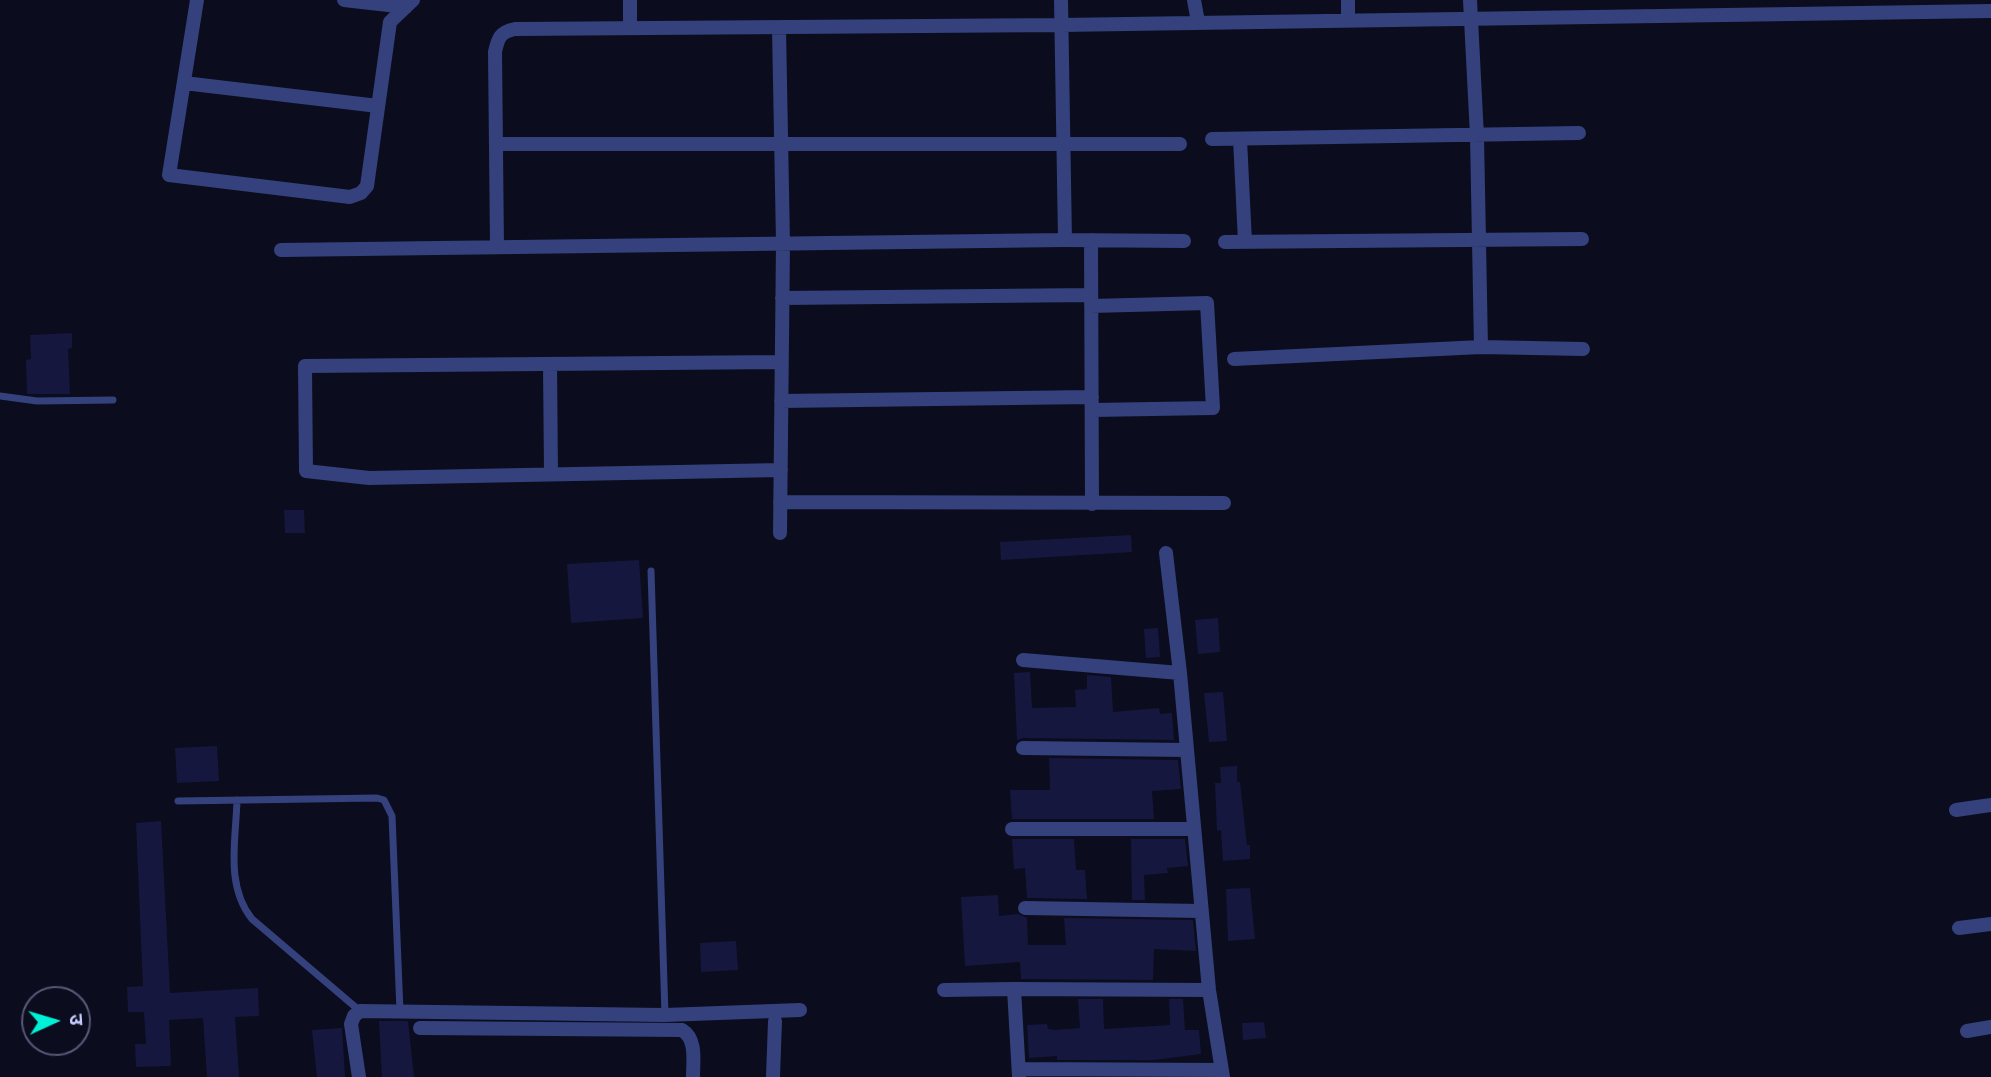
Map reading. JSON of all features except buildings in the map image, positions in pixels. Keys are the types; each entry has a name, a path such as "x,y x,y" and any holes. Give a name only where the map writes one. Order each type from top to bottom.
{"street":[{"path":"197,0 169,175 350,197 361,193 367,186 390,22 410,3"},
{"path":"344,0 410,3"},
{"path":"630,0 630,28"},
{"path":"1061,0 1065,240"},
{"path":"1194,0 1198,22"},
{"path":"1348,0 1348,20"},
{"path":"1470,0 1477,136 1481,347"},
{"path":"497,247 495,52 498,39 504,31 515,29 1061,25 1991,11"},
{"path":"779,28 782,145 780,533"},
{"path":"184,83 378,106"},
{"path":"1212,139 1579,133"},
{"path":"1240,139 1245,242"},
{"path":"496,144 1180,144"},
{"path":"1225,242 1582,239"},
{"path":"281,250 1065,240 1184,242"},
{"path":"1091,240 1092,504"},
{"path":"781,401 1213,408 1207,303 782,298"},
{"path":"1234,359 1481,347 1583,349"},
{"path":"781,470 369,478 306,471 305,366 782,362"},
{"path":"550,364 551,474"},
{"path":"780,502 1224,503"},
{"path":"1014,989 1019,1073 1223,1073 1209,990 1180,673 1166,554"},
{"path":"1023,660 1180,673"},
{"path":"1023,748 1186,750"},
{"path":"1956,810 1991,805"},
{"path":"1013,829 1194,829"},
{"path":"1025,908 1201,911"},
{"path":"1959,928 1991,924"},
{"path":"944,990 1209,990"},
{"path":"359,1077 351,1024 360,1011 665,1015 800,1010"},
{"path":"772,1077 775,1021"},
{"path":"1967,1031 1991,1027"},
{"path":"420,1028 682,1030 692,1042 693,1077"}],"lane":[{"path":"0,397 37,401 113,400"},
{"path":"651,571 665,1015"},
{"path":"237,800 234,879 243,908 252,919 360,1011"},
{"path":"178,801 384,800 392,816 400,1011"}]}
